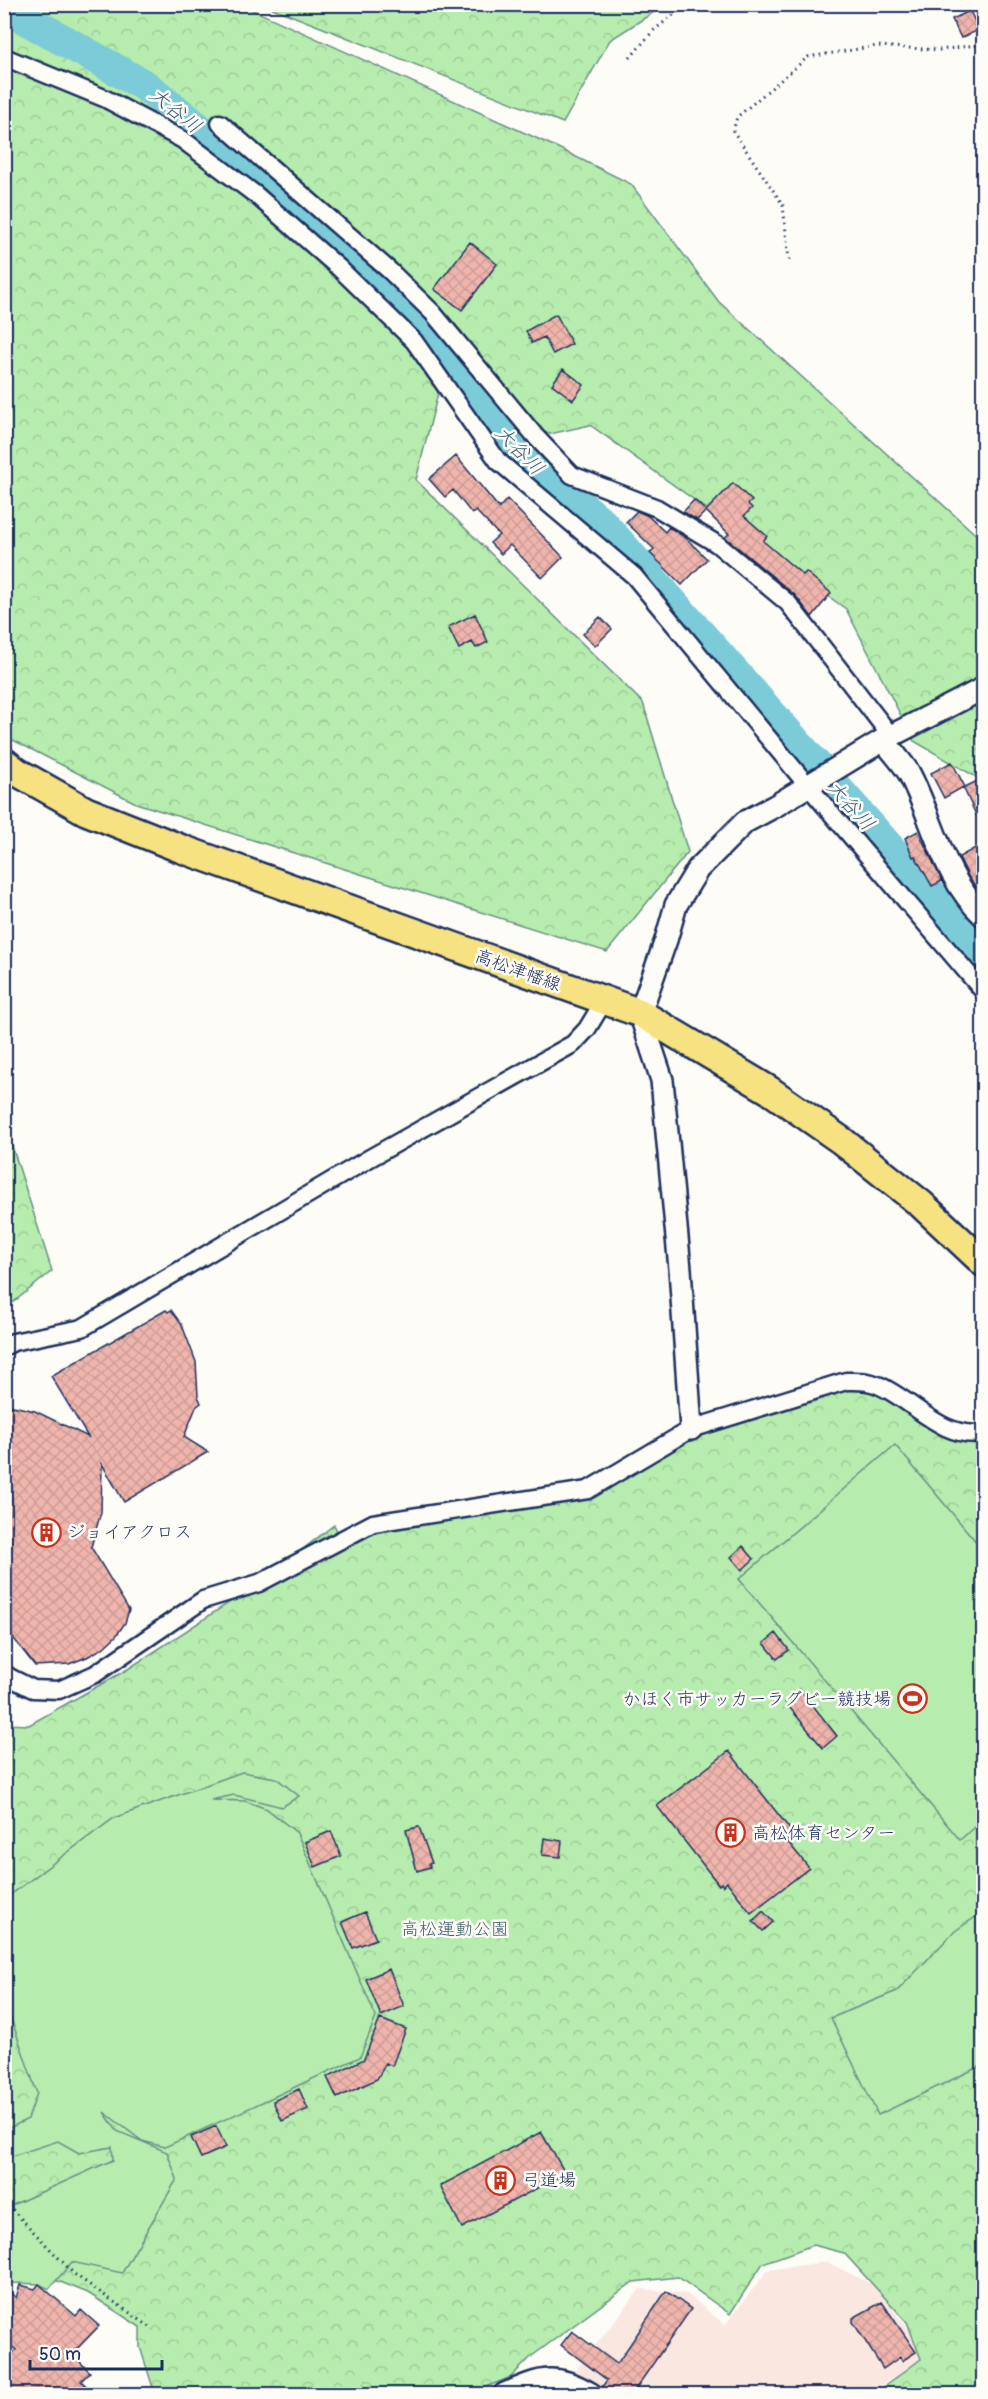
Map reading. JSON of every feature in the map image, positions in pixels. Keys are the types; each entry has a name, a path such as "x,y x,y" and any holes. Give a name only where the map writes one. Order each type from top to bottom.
{"main road":[{"name":"高松津幡線","path":"4,762 86,811 182,849 640,1013 769,1090 842,1141 921,1204 984,1263"}],"street":[{"path":"4,57 104,98 183,140 256,195 339,268 414,341 498,461 634,576 984,992"},
{"path":"220,123 390,271 433,313 536,436 572,475 657,508 717,544 788,603 887,738 908,773 952,875 970,903 984,916"},
{"path":"691,1429 680,1269 662,1080 640,1013 676,905 698,869 745,822 887,738 984,688"},
{"path":"4,1347 13,1342 82,1328 359,1164 573,1044 587,1029 604,1001"},
{"path":"4,1673 33,1689 59,1690 95,1674 203,1600 259,1583 373,1522 588,1490 691,1429 846,1381 863,1381 880,1385 953,1431 970,1435 984,1433"},
{"path":"506,2394 526,2385 555,2379 573,2384 591,2394"}],"path":[{"path":"630,58 653,31 687,4"},
{"path":"789,260 783,206 733,131 737,117 808,57 877,46 939,51 984,44"},
{"path":"4,2201 74,2274 153,2329"}],"shaded area":[{"path":"826,2262 874,2285 911,2333 921,2359 868,2394 557,2394 640,2289 687,2294 725,2325 768,2270"}],"green space":[{"path":"665,4 610,40 563,123 265,5"},
{"path":"4,5 242,5 556,147 631,184 719,302 983,541 983,781 914,741 846,609 590,425 550,434 438,393 416,480 643,703 688,852 607,952 136,803 5,736"},
{"path":"4,1104 6,1127 52,1271 5,1309"},
{"name":"高松運動公園","path":"848,1385 877,1389 943,1435 958,1440 983,1441 983,2394 874,2394 921,2359 907,2322 844,2253 813,2245 763,2263 730,2314 678,2277 633,2282 532,2356 511,2377 469,2394 155,2394 140,2347 140,2327 88,2293 58,2281 5,2276 5,1724 29,1725 128,1669 259,1583 334,1525 346,1548 385,1528 589,1497 679,1440"},
{"name":"かほく市サッカーラグビー競技場","path":"895,1445 983,1550 983,1819 960,1840 739,1579"},
{"path":"242,1772 276,1778 299,1796 282,1807 234,1795 211,1800 245,1801 267,1809 297,1833 376,2017 360,2057 165,2147 142,2141 104,2112 117,2131 167,2152 177,2179 122,2273 72,2262 49,2289 39,2284 12,2283 5,2275 4,2199 10,2206 113,2160 112,2147 79,2153 58,2141 9,2157 5,2130 28,2119 37,2093 5,2001 5,1899 114,1818"},
{"path":"983,1912 983,2065 878,2115 831,2018 897,1991 955,1931"}],"building":[{"path":"970,11 979,30 961,38 952,19"},
{"path":"470,242 497,264 462,310 434,289"},
{"path":"556,314 572,344 553,354 544,337 532,343 526,331"},
{"path":"563,369 584,385 573,400 552,384"},
{"path":"456,456 499,508 507,499 563,557 542,578 510,545 501,554 490,543 499,535 476,511 472,514 453,490 445,497 429,479"},
{"path":"733,483 752,501 748,504 752,508 744,516 767,536 763,541 803,575 806,572 831,593 812,617 795,595 725,537 729,534 706,511"},
{"path":"694,500 706,511 697,520 683,512"},
{"path":"637,511 648,516 665,532 669,527 686,538 707,559 682,585 650,553 654,549 626,522"},
{"path":"475,614 488,642 476,648 472,642 459,649 448,627"},
{"path":"600,617 612,629 595,646 583,634"},
{"path":"952,762 965,787 984,778 984,832 963,787 944,798 931,773"},
{"path":"918,831 942,881 932,886 915,856 913,857 905,838"},
{"path":"977,847 984,858 984,897 969,878 959,857"},
{"path":"166,1310 168,1312 171,1310 182,1325 196,1362 198,1396 201,1403 196,1407 184,1437 208,1452 124,1502 102,1464 101,1512 91,1547 129,1610 125,1623 116,1636 103,1648 87,1657 69,1664 35,1666 4,1626 4,1404 35,1411 88,1437 51,1376"},
{"path":"743,1546 754,1559 742,1570 731,1557"},
{"path":"776,1633 789,1650 777,1659 764,1643"},
{"path":"800,1689 837,1736 823,1748 785,1702"},
{"name":"高松体育センター","path":"729,1751 792,1832 785,1838 809,1868 751,1913 727,1882 723,1886 721,1883 719,1885 657,1806"},
{"path":"419,1827 432,1863 429,1864 430,1867 417,1871 406,1830"},
{"path":"331,1831 341,1856 315,1867 305,1842"},
{"path":"544,1838 562,1841 560,1857 542,1855"},
{"path":"763,1911 773,1922 763,1931 753,1921"},
{"path":"365,1912 376,1939 353,1948 342,1922"},
{"path":"389,1969 404,2006 381,2016 366,1979"},
{"path":"380,2019 406,2029 392,2066 386,2063 377,2079 337,2098 327,2077 364,2059"},
{"path":"299,2089 308,2109 282,2121 273,2101"},
{"path":"216,2126 226,2147 201,2158 191,2137"},
{"name":"弓道場","path":"541,2132 564,2171 562,2175 462,2228 440,2186"},
{"path":"39,2284 76,2316 81,2310 99,2326 72,2354 90,2372 81,2381 95,2394 4,2394 4,2361 16,2350 4,2339 4,2287 16,2298 20,2285 35,2289"},
{"path":"666,2291 691,2309 632,2394 609,2394 603,2390 602,2387 607,2380 561,2345 572,2331 617,2364"},
{"path":"882,2302 916,2352 902,2361 900,2357 883,2369 853,2322 853,2318"}],"waterway":[{"name":"大谷川","path":"4,7 147,87 243,164 338,249 443,349 495,426 535,468 601,522 984,955"}],"place":[{"name":"ジョイアクロス","path":"46,1532"},
{"name":"かほく市サッカーラグビー競技場","path":"912,1699"},
{"name":"高松体育センター","path":"731,1833"},
{"name":"弓道場","path":"501,2180"}]}
